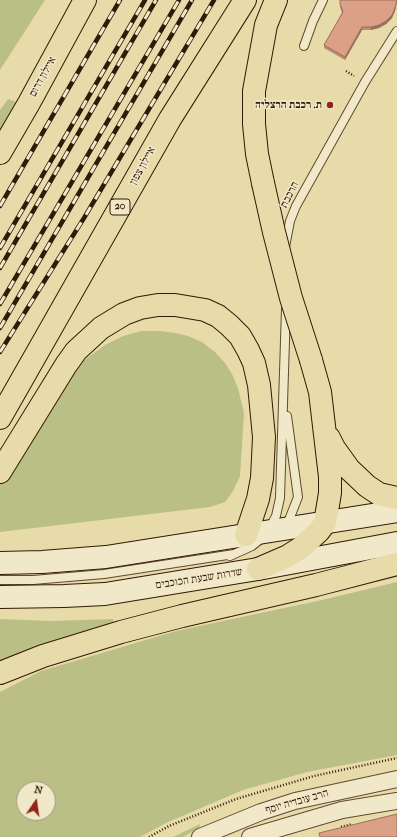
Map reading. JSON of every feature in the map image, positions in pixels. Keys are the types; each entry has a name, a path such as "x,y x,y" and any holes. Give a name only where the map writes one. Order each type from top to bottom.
{"highway":[{"name":"איילון דרום","path":"0,153 85,0"},
{"name":"איילון צפון","path":"0,418 170,118 245,0"},
{"path":"258,569 288,556 302,547 319,531 325,523 330,493 330,477 320,392 291,298 274,232 257,154 254,124 254,91 266,25 276,0"},
{"path":"0,472 66,365 76,351 101,328 124,314 140,308 158,305 175,305 205,310 218,316 240,336 254,363 259,385 264,437 262,478 258,499 246,535"},
{"path":"324,423 334,448 349,469 378,494 397,498"},
{"path":"0,673 43,656 121,632 397,564"}],"main road":[{"path":"0,563 42,562 106,557 246,535 273,536 325,523 397,511"},
{"name":"שדרות שבעת הכוכבים","path":"0,597 105,594 258,569 397,543"}],"street":[{"name":"הרב עובדיה יוסף","path":"200,837 261,812 295,801 397,779"},
{"name":"הרב עובדיה יוסף","path":"250,837 342,810 397,801"}],"lane":[{"path":"304,46 313,21 323,0"},
{"name":"הרכבת","path":"273,536 280,498 286,312 284,248 290,221 296,206 361,89 397,31"},
{"name":"הרכבת","path":"273,536 298,497 284,393"},
{"name":"שדרות שבעת הכוכבים","path":"0,580 33,580 104,574 230,556 252,546 260,540 273,536"}],"path":[{"path":"346,71 354,76"},
{"path":"149,837 169,826 236,799 314,776 397,758"},
{"path":"338,827 353,824"}],"green space":[{"path":"0,0 45,0 0,70"},
{"path":"8,99 19,103 0,137 0,110"},
{"path":"141,331 175,333 188,336 202,342 215,352 232,374 238,388 244,413 240,476 233,491 225,502 210,507 0,532 0,481 75,367 105,345 123,336"},
{"path":"397,582 397,755 307,772 243,790 166,823 140,837 0,837 0,692 41,671 176,631 322,600"},
{"path":"0,619 51,621 113,619 115,628 0,662"},
{"path":"200,824 199,828 183,837 173,837"}],"building":[{"path":"340,0 397,0 392,15 386,21 371,27 362,27 345,57 324,45 343,12"},
{"path":"397,814 397,837 320,837 319,833"}],"railway":[{"path":"0,206 120,0"},
{"path":"0,248 145,0"},
{"path":"0,268 156,0"},
{"path":"0,304 179,0"},
{"path":"0,328 192,0"},
{"path":"0,352 84,218 214,0"}],"place":[{"name":"ת. רכבת הרצליה","path":"330,105"}]}
